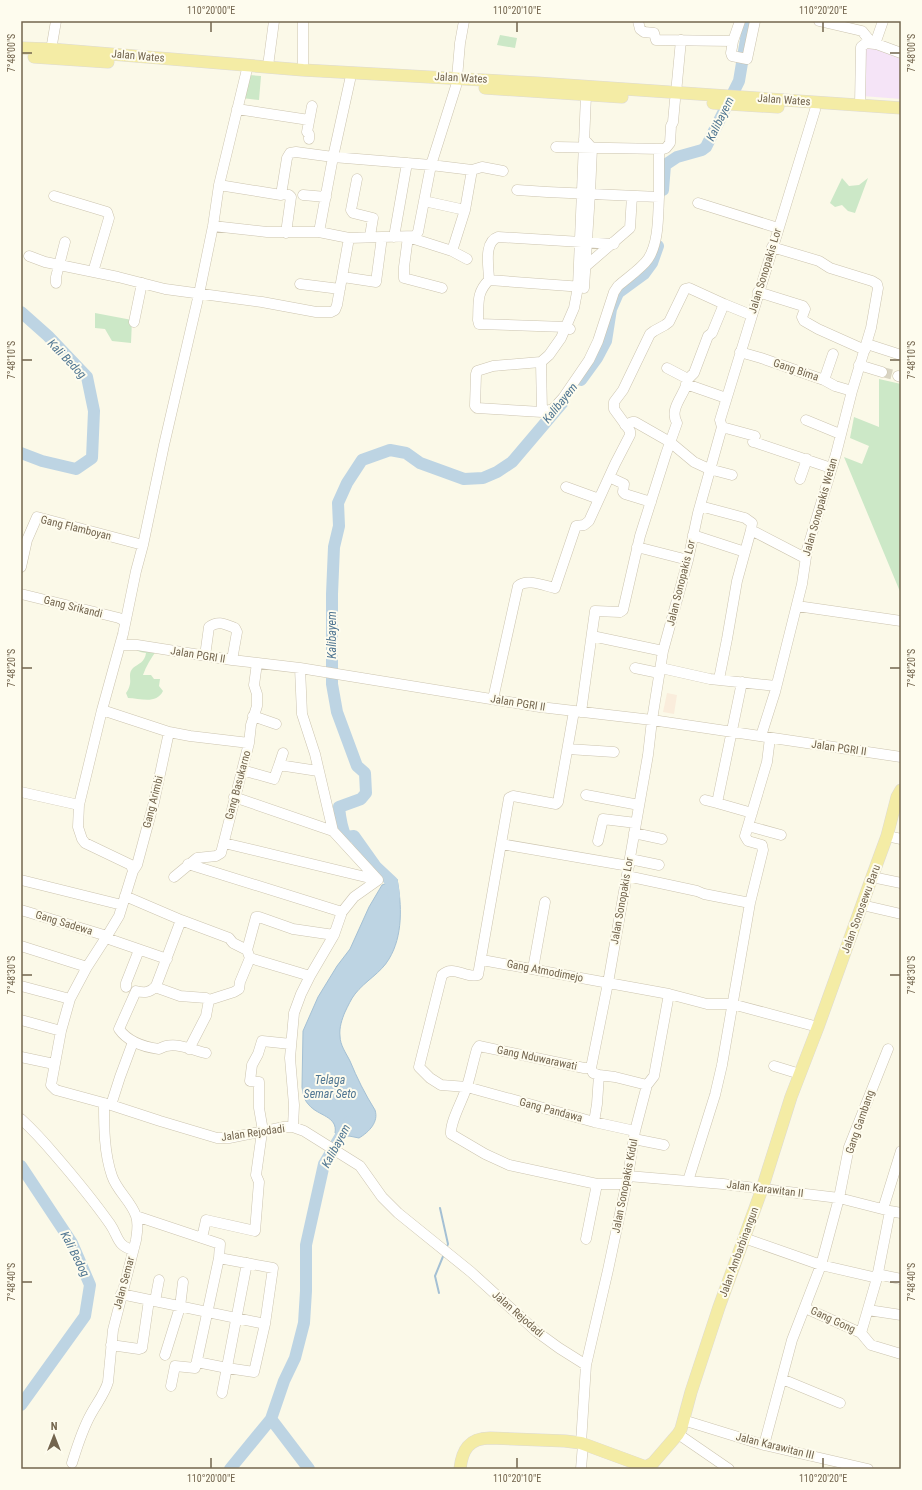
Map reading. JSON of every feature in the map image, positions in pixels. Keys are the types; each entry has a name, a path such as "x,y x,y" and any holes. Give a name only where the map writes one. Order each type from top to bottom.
{"main road":[{"name":"Jalan Wates","path":"21,48 50,53 248,69 350,80 457,82 586,95 673,97 901,108"},
{"name":"Jalan Wates","path":"21,56 50,53"},
{"name":"Jalan Wates","path":"248,69 268,66 457,82 673,97"},
{"name":"Jalan Wates","path":"747,101 815,110 901,116"},
{"name":"Jalan Sonosewu Baru","path":"818,1027 887,836 900,795"},
{"name":"Jalan Ambarbinangun","path":"460,1469 462,1459 471,1443 478,1439 490,1438 582,1444 645,1468 653,1463 678,1434 717,1314 762,1189 791,1097 818,1027"}],"street":[{"path":"50,53 56,21"},
{"path":"268,66 274,21"},
{"path":"303,21 303,70"},
{"path":"638,21 640,29 644,32 654,33 656,40 733,41"},
{"path":"740,21 733,41 732,56 743,59 747,59 755,21"},
{"path":"821,21 862,31 871,42 901,53"},
{"path":"876,44 883,21"},
{"path":"213,226 267,232 320,232 349,238 370,236 415,236 418,232 431,165 457,82 460,22"},
{"path":"556,147 587,145 659,150 666,148 670,143 671,126 673,122 673,97 679,41"},
{"path":"860,105 862,47 866,43 876,44"},
{"path":"133,871 131,865 85,843 78,827 79,805 102,710 124,634 125,621 138,561 143,545 164,445 199,294 213,226 219,184 248,69"},
{"path":"320,232 333,157 350,80"},
{"path":"581,287 586,193 586,95"},
{"path":"309,139 309,134 307,132 312,106"},
{"path":"237,109 309,120"},
{"name":"Jalan Sonopakis Lor","path":"591,1068 608,983 648,755 663,651 688,560 709,469 722,427 720,420 726,398 815,110"},
{"path":"541,366 493,366 477,371 475,406 477,408 542,412 553,409 563,398 588,360 598,341 614,292 618,286 648,260 653,250 659,197 659,150"},
{"path":"281,194 287,158 290,153 296,152 333,157 472,170 482,167 503,171"},
{"path":"394,236 407,163"},
{"path":"452,251 465,210 472,170"},
{"path":"357,179 351,210 353,213 373,218 370,236"},
{"path":"219,184 280,195 289,195 291,197 286,232"},
{"path":"517,190 659,197"},
{"path":"303,195 326,197"},
{"path":"54,196 107,212 109,215 93,272"},
{"path":"586,266 614,244 630,228 632,196"},
{"path":"424,201 465,210"},
{"path":"698,203 778,228"},
{"path":"342,277 376,282 382,236"},
{"path":"408,237 452,251 467,259"},
{"path":"408,237 404,278 442,288"},
{"path":"569,329 479,324 480,293 482,287 489,280 490,244 494,238 502,237 614,244"},
{"path":"29,256 45,262 165,289 262,302 316,312 331,312 336,308 349,238"},
{"path":"56,283 56,277 65,242"},
{"path":"542,412 541,366 569,329 586,266 583,242"},
{"name":"Jalan Sonopakis Wetan","path":"748,826 767,762 765,737 776,686 802,584 805,558 859,365 866,347 878,288 877,284 872,281 830,268 815,260 772,247"},
{"path":"489,280 581,287"},
{"path":"134,322 142,283"},
{"path":"300,284 340,289"},
{"path":"493,699 518,586 524,583 530,583 555,588 576,526 584,525 588,522 630,436 630,431 614,409 614,402 623,390 650,334 667,324 685,290 691,288 751,315"},
{"path":"758,292 803,306 805,309 802,319 818,329 866,347 901,355"},
{"path":"482,960 510,796 556,804 558,802 592,636 595,611 620,612 623,610 637,547 677,423 674,419 675,410 687,381 694,373 708,336 712,333 724,304"},
{"name":"Gang Bima","path":"740,352 761,358 852,391"},
{"path":"824,380 833,354"},
{"path":"859,365 882,372"},
{"path":"667,368 687,381 726,398"},
{"path":"806,420 840,434"},
{"path":"625,424 635,422 670,442 694,462 709,469 732,475"},
{"path":"722,427 755,436 753,442 831,468"},
{"path":"800,479 807,459"},
{"path":"609,477 624,484 623,492 625,494 651,502"},
{"path":"566,487 599,499"},
{"path":"700,506 745,518 751,527 805,558"},
{"name":"Gang Flamboyan","path":"21,567 27,540 37,517 143,545"},
{"path":"718,679 727,639 737,581 751,527"},
{"path":"693,535 745,552"},
{"path":"637,547 688,560"},
{"name":"Gang Srikandi","path":"21,594 119,618 125,621"},
{"path":"797,606 901,621"},
{"path":"205,656 209,628 215,624 223,623 235,628 236,632 232,660"},
{"path":"124,634 137,645"},
{"path":"592,636 663,651"},
{"name":"Jalan PGRI II","path":"120,645 137,645 232,660 300,668 493,699 652,720 901,756"},
{"name":"Gang Basukarno","path":"224,843 234,798 249,743 253,716 257,706 257,694 254,685 257,663"},
{"path":"300,668 302,714 315,754 333,831 378,880"},
{"path":"635,668 660,670 710,679 776,686"},
{"path":"717,803 742,682"},
{"path":"102,710 169,732 249,743"},
{"path":"253,716 276,724"},
{"name":"Gang Arimbi","path":"133,871 137,865 154,802 169,732"},
{"path":"568,749 614,752"},
{"path":"242,770 274,779 283,753"},
{"path":"279,765 318,771"},
{"path":"21,792 79,805"},
{"path":"586,795 639,804"},
{"path":"234,798 333,831"},
{"path":"705,800 752,813"},
{"path":"598,841 603,819 635,828 662,839"},
{"path":"688,1181 715,1095 750,903 763,847 761,844 748,841 745,838 748,826 781,834"},
{"path":"887,836 901,839"},
{"path":"174,877 197,858 219,855 224,843 378,880"},
{"path":"501,844 628,867 704,894 750,903"},
{"path":"188,864 342,912"},
{"path":"628,867 659,865"},
{"name":"Jalan Rejodadi","path":"133,871 118,916 87,967 70,999 54,1064 51,1082 53,1088 217,1138 229,1138 284,1127 293,1127 304,1131 360,1166 390,1206 472,1272 537,1332 586,1365"},
{"path":"872,877 901,883"},
{"path":"21,880 124,900 229,938 233,943 248,954 310,976"},
{"path":"293,1127 294,1105 290,1068 294,1013 310,976 334,935 342,912 354,897 378,880"},
{"path":"534,969 545,902"},
{"path":"862,905 901,914"},
{"name":"Gang Sadewa","path":"21,910 106,937 167,959"},
{"path":"155,987 180,996 206,998 209,1000 239,989 256,917 293,929 334,935"},
{"path":"180,920 167,959 155,987 148,992 136,991 119,1029 133,1042 159,1049 166,1045 175,1044 206,1053"},
{"path":"21,946 87,967"},
{"path":"126,987 126,983 139,950"},
{"name":"Gang Atmodimejo","path":"482,960 608,983"},
{"name":"Gang Pandawa","path":"482,960 478,975 476,976 452,971 445,972 442,975 419,1067 427,1076 436,1083 453,1087 467,1087 594,1122 664,1145"},
{"path":"608,983 670,994 706,1004 732,1004 818,1027"},
{"path":"21,986 70,999"},
{"name":"Jalan Sonopakis Kidul","path":"581,1469 586,1365 627,1180 634,1135 647,1085 654,1076 670,994"},
{"path":"189,1049 206,1016 209,1000"},
{"path":"21,1020 62,1031"},
{"path":"202,1238 206,1220 255,1232 259,1182 256,1175 262,1131 259,1108 259,1082 250,1081 252,1065 258,1054 262,1041 291,1044"},
{"path":"133,1042 108,1104 104,1125 110,1169 116,1184 136,1216 220,1244 219,1258 195,1368 175,1366 171,1386"},
{"name":"Jalan Karawitan II","path":"482,1046 477,1048 467,1087 451,1131 453,1136 485,1154 509,1165 597,1184 627,1180 688,1181 839,1198 901,1213"},
{"name":"Gang Nduwarawati","path":"482,1046 584,1068 591,1068"},
{"name":"Gang Gambang","path":"764,1445 792,1340 821,1265 839,1198 852,1138 888,1049"},
{"path":"21,1057 54,1064"},
{"path":"774,1066 800,1074"},
{"path":"591,1068 593,1073 599,1075 615,1077 647,1085"},
{"path":"594,1122 599,1075"},
{"path":"21,1119 36,1132 89,1195 112,1226 121,1244 126,1248 133,1250"},
{"path":"861,1333 877,1276 887,1210 901,1151"},
{"path":"586,1239 597,1184"},
{"name":"Jalan Semar","path":"72,1464 84,1428 107,1386 111,1346 121,1294 133,1250 137,1226 136,1216"},
{"path":"744,1238 821,1265 901,1279"},
{"path":"197,1362 251,1372 255,1371 265,1324 274,1268 219,1258"},
{"path":"222,1393 247,1263"},
{"path":"111,1346 142,1349 152,1300 159,1280"},
{"path":"165,1355 180,1307 183,1282"},
{"path":"121,1294 265,1324"},
{"name":"Gang Gong","path":"805,1308 861,1333 871,1345 901,1354"},
{"path":"868,1310 901,1315"},
{"path":"782,1379 840,1403"},
{"name":"Jalan Karawitan III","path":"683,1420 764,1445 868,1469"},
{"path":"678,1434 729,1469"}],"shaded area":[{"path":"870,45 901,55 901,99 862,96 862,49"},
{"path":"667,693 677,695 674,714 663,712"}],"green space":[{"path":"500,35 517,38 515,48 497,45"},
{"path":"249,75 261,76 259,100 242,98"},
{"path":"842,178 849,186 859,185 868,178 855,213 848,211 842,205 835,207 830,203"},
{"path":"95,313 132,320 131,343 112,341 105,329 95,328"},
{"path":"879,379 901,384 901,594 844,457 862,464 869,446 850,438 854,417 879,427"},
{"path":"134,640 151,645 157,650 143,675 151,675 154,679 160,679 159,686 163,691 156,698 147,700 128,698 126,693 130,684 131,670 143,661 146,653 136,650"}],"water":[{"name":"Telaga Semar Seto","path":"397,879 400,899 400,920 394,950 382,969 363,985 354,996 344,1015 340,1030 342,1046 361,1086 375,1110 376,1119 370,1130 359,1138 349,1136 342,1137 335,1133 333,1123 313,1109 304,1097 302,1087 303,1031 318,997 337,966 350,949 369,907 382,885"}],"waterway":[{"name":"Kalibayem","path":"663,190 665,165 677,157 702,150 706,147 739,81 749,21"},
{"name":"Kalibayem","path":"581,380 597,358 606,341 611,309 618,293 644,274 652,263 658,246"},
{"name":"Kali Bedog","path":"21,312 48,336 87,377 94,411 92,458 76,469 42,461 21,453"},
{"name":"Kalibayem","path":"394,896 392,882 376,867 354,836 346,837 340,818 339,807 361,799 366,793 365,773 357,766 337,712 332,684 332,594 334,547 339,526 338,503 347,483 362,460 390,450 406,453 420,463 464,479 483,478 497,472 512,462 563,402"},
{"name":"Kalibayem","path":"271,1419 284,1381 295,1358 304,1323 306,1245 324,1164 349,1122"},
{"name":"Kali Bedog","path":"21,1166 72,1243 90,1285 85,1316 21,1405"},
{"path":"440,1208 448,1244 446,1249"},
{"path":"439,1293 435,1276 444,1254"},
{"name":"Kali Bedog","path":"230,1469 271,1419 309,1469"}],"tunnel":[{"path":"882,372 898,376"}]}
